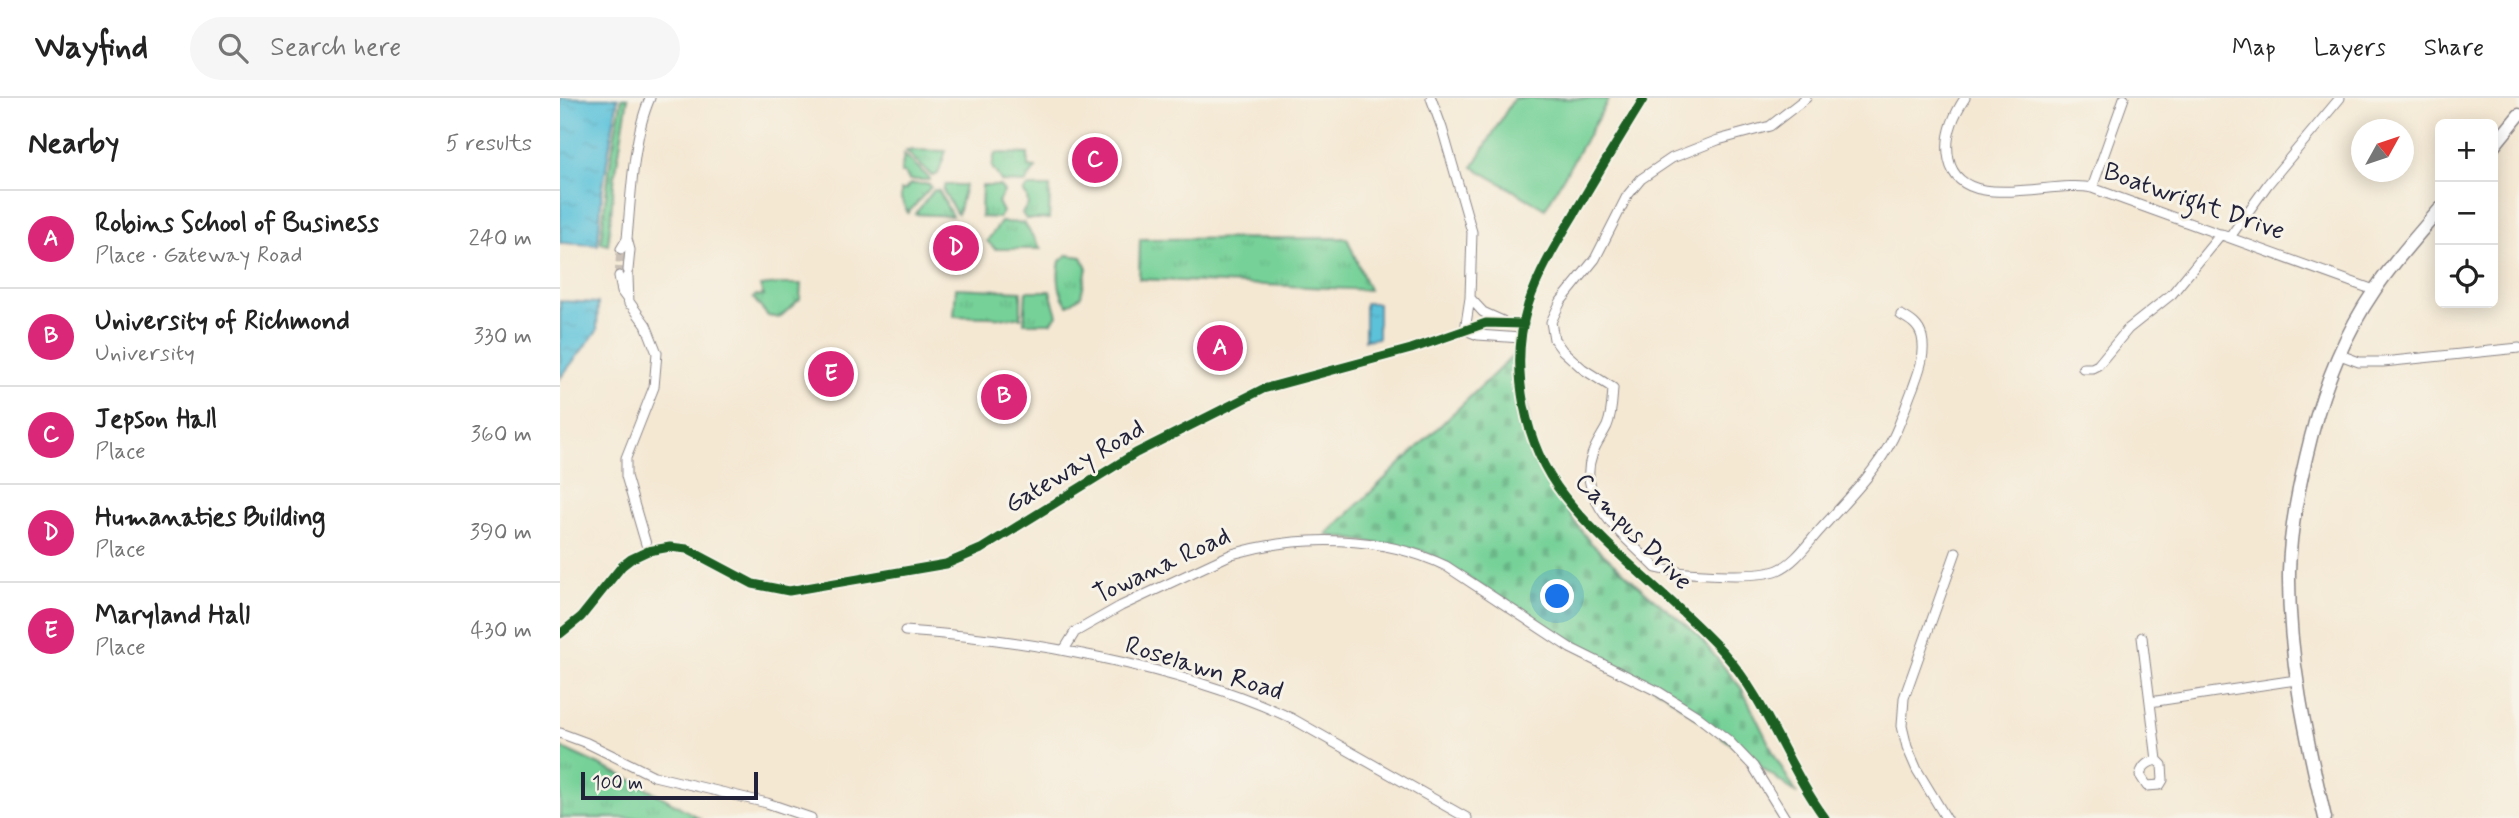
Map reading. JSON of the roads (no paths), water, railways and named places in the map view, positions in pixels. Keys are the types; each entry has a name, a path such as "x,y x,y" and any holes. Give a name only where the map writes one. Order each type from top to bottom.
{"main road":[{"path":"2498,140 2519,116"},
{"path":"2325,818 2296,680 2290,609 2289,571 2293,526 2303,469 2317,415 2340,355 2374,290 2435,215"}],"street":[{"path":"560,634 581,618 622,566 638,554 648,551 626,476 626,458 654,387 657,353 646,325 622,292 636,156 643,115 650,98"},
{"path":"1431,98 1472,232 1470,298 1465,330"},
{"name":"Campus Drive","path":"1644,98 1552,251 1532,295 1521,338 1523,401 1541,457 1564,496 1599,534 1723,651 1744,677 1772,722 1800,782 1825,818"},
{"path":"1656,568 1608,518 1600,508 1591,487 1589,464 1608,423 1613,388 1583,369 1562,350 1554,339 1551,322 1561,301 1595,258 1628,196 1641,178 1672,158 1693,149 1770,126 1805,98"},
{"name":"Boatwright Drive","path":"1965,98 1953,121 1948,143 1951,166 1963,181 1976,189 1994,192 2063,185 2092,188 2374,290"},
{"path":"2092,188 2124,98"},
{"path":"2083,369 2098,365 2128,329 2164,303 2226,235 2340,98"},
{"name":"Gateway Road","path":"1470,298 1483,312 1508,323"},
{"path":"1637,570 1656,568 1756,574 1782,568 1803,549 1876,465 1896,433 1923,362 1923,339 1920,331 1900,314"},
{"name":"Gateway Road","path":"648,551 670,547 687,549 753,584 789,591 946,564 981,549 1136,453 1263,388 1401,352 1486,323 1524,324"},
{"name":"Gateway Road","path":"1465,330 1478,335 1521,338"},
{"path":"2340,355 2359,362 2382,362 2519,348"},
{"name":"Towana Road","path":"1064,650 1075,632 1109,612 1232,554 1251,549 1326,540 1402,550 1426,556 1446,566 1570,648 1659,692 1697,716 1728,740 1753,766 1785,818"},
{"path":"1946,818 1917,770 1902,726 1904,698 1956,552"},
{"name":"Roselawn Road","path":"905,631 1064,650 1173,676 1264,705 1467,818"},
{"path":"2142,637 2157,760"},
{"path":"2150,702 2296,680"},
{"path":"560,733 587,743 654,776 767,803 811,818"}],"water":[{"path":"560,98 618,98 602,192 598,245 560,243"},
{"path":"560,301 598,303 597,331 560,378"},
{"path":"1365,303 1378,303 1378,338 1365,340"}],"tunnel":[{"path":"619,276 621,249"}],"place":[{"name":"Jepson Hall","path":"1095,160"},
{"name":"Humanaties Building","path":"956,248"},
{"name":"Robins School of Business","path":"1220,348"},
{"name":"Maryland Hall","path":"831,374"},
{"name":"University of Richmond","path":"1004,397"}]}
